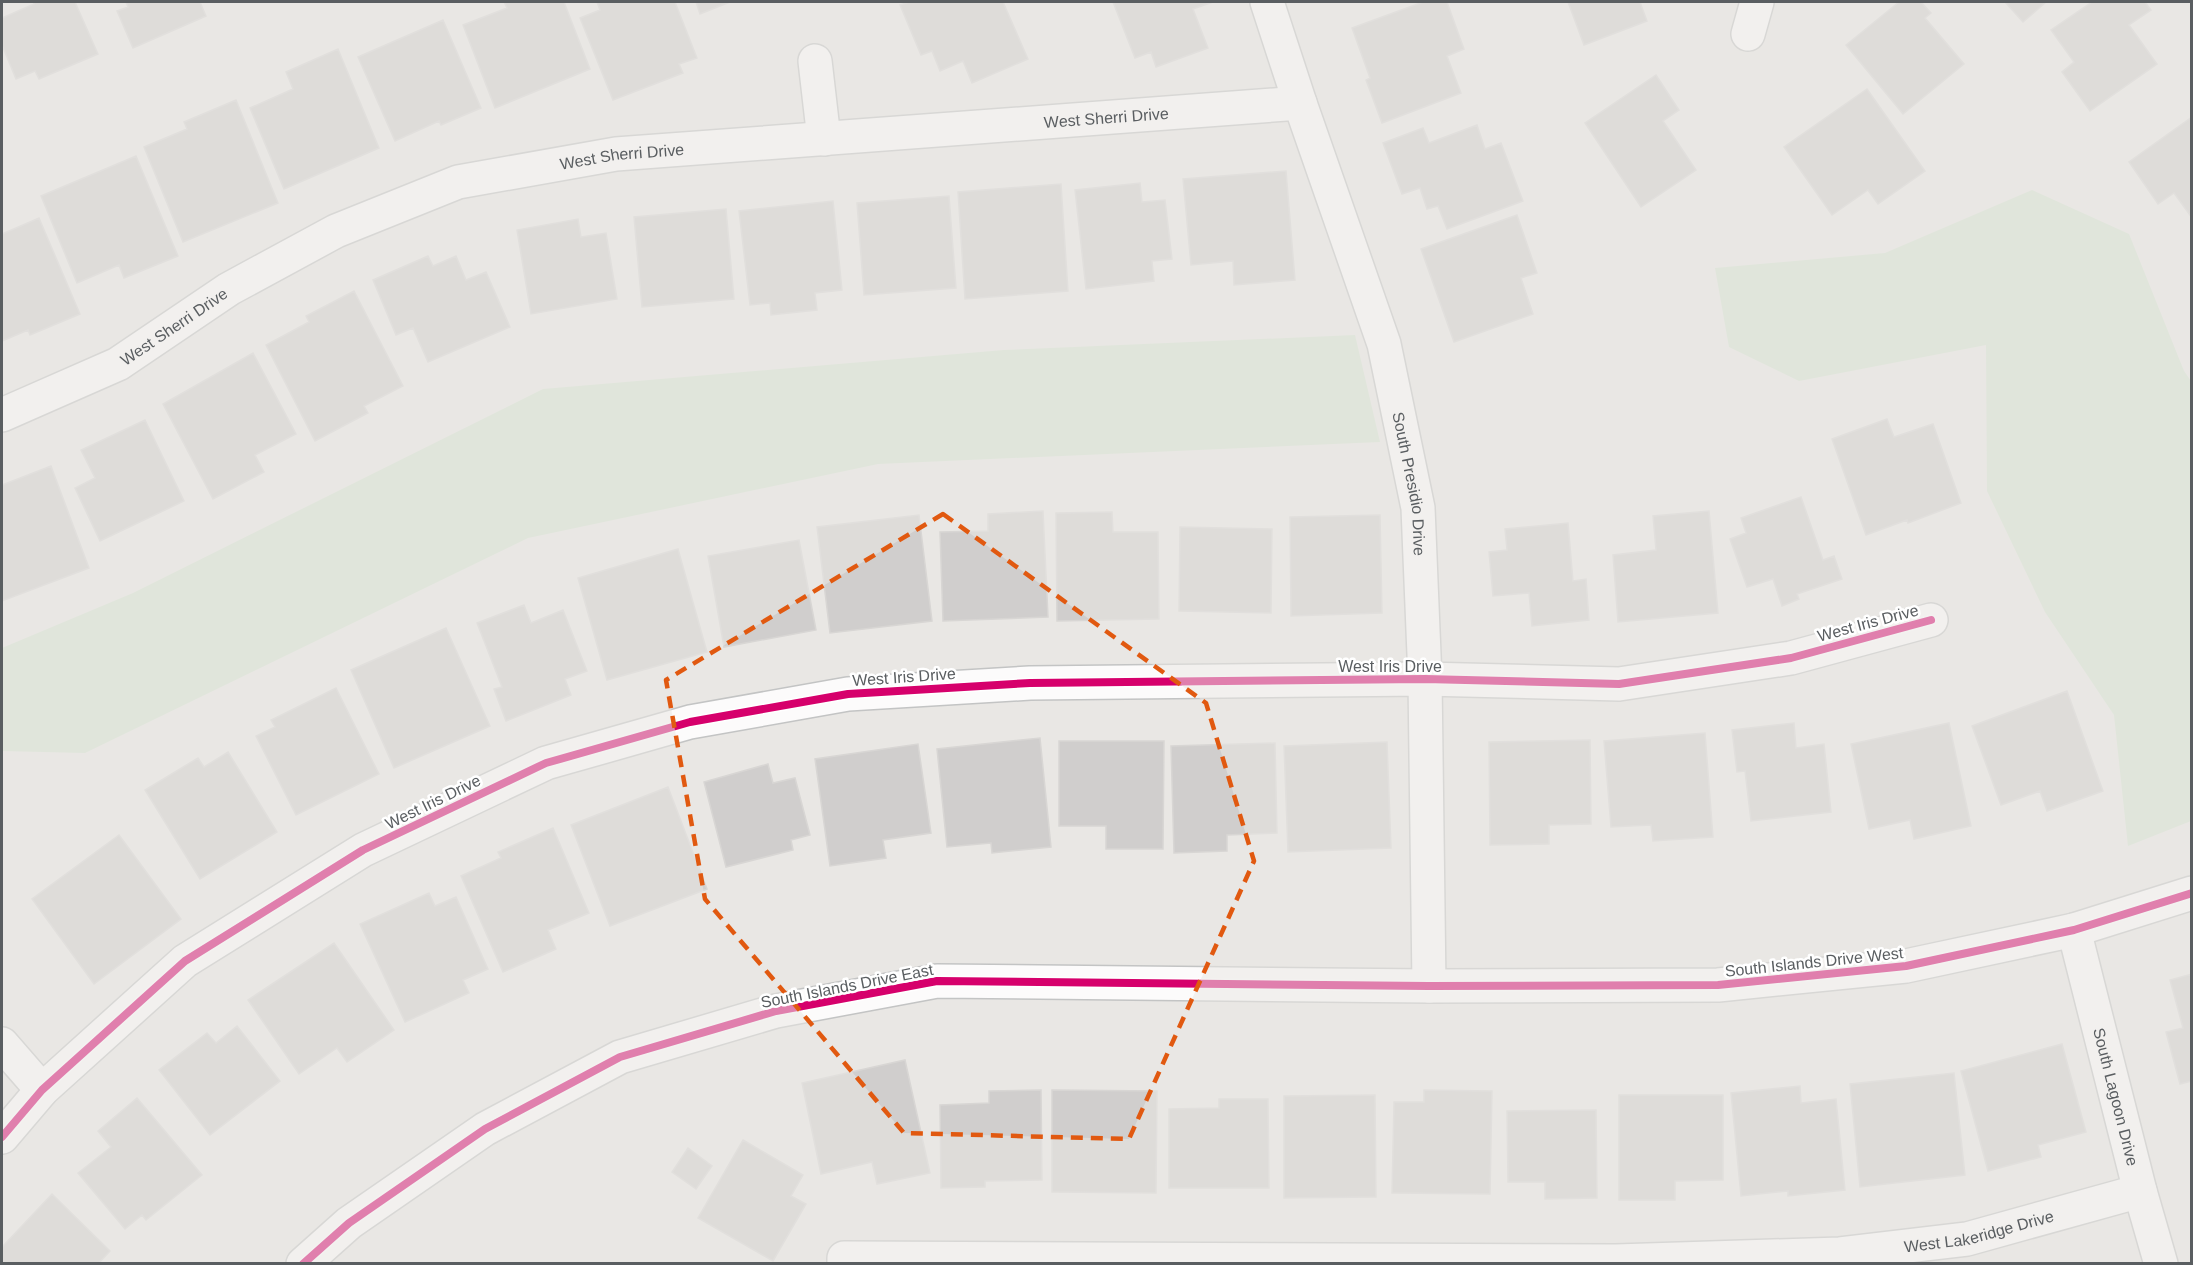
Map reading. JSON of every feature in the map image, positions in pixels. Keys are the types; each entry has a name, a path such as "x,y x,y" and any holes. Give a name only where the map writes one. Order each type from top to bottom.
{"street":[{"name":"South Presidio Drive","path":"1268,2 1300,103 1384,345 1418,508 1425,679 1429,986"},
{"path":"1748,34 1757,2"},
{"path":"815,61 824,139"},
{"name":"West Sherri Drive","path":"2,415 118,364 229,289 336,231 458,182 616,154 1300,103"},
{"name":"West Iris Drive","path":"2,1137 42,1090 185,962 363,850 546,763 690,722 848,694 1030,683 1425,679 1619,684 1791,658 1931,620"},
{"name":"South Islands Drive West","path":"1429,986 1718,985 1906,966 2074,930 2192,893"},
{"name":"South Lagoon Drive","path":"2074,930 2140,1191 2161,1263"},
{"name":"South Islands Drive East","path":"303,1263 349,1223 485,1128 620,1056 776,1011 937,981 1429,986"},
{"path":"2,1044 42,1090"},
{"name":"West Lakeridge Drive","path":"844,1261 1616,1262 1840,1254 1968,1239 2140,1191"}],"highlighted area":[{"path":"943,514 1206,703 1254,861 1129,1139 904,1133 705,899 666,680"}],"green space":[{"path":"2032,190 2129,234 2184,371 2191,381 2191,821 2128,846 2114,715 2045,612 1987,491 1986,345 1799,381 1729,347 1715,268 1885,253"},
{"path":"1355,335 1380,442 878,464 528,538 85,753 2,751 2,648 133,593 543,389 1004,350"}],"building":[{"path":"33,2 75,2 98,54 39,79 35,71 16,79 2,45 2,18 34,4"},
{"path":"126,2 200,2 206,16 133,48 117,11 128,7"},
{"path":"504,2 564,2 590,69 495,108 463,25 507,8"},
{"path":"597,2 675,2 697,58 679,64 683,73 613,100 580,18 600,10"},
{"path":"696,2 730,2 700,14"},
{"path":"909,2 1003,2 1028,59 972,83 963,61 940,71 932,51 921,55 900,5"},
{"path":"1113,2 1213,2 1193,9 1208,48 1156,67 1151,52 1135,58"},
{"path":"1423,2 1447,2 1464,49 1447,56 1461,93 1382,123 1366,80 1370,78 1352,28"},
{"path":"1568,2 1640,2 1647,21 1584,45"},
{"path":"1899,2 1921,2 1931,13 1925,18 1964,64 1903,114 1846,45"},
{"path":"2005,2 2046,2 2023,22"},
{"path":"2092,2 2145,2 2151,10 2129,25 2157,64 2090,111 2062,72 2074,62 2051,30"},
{"path":"443,20 481,108 441,125 439,121 395,141 358,57"},
{"path":"338,49 379,148 284,189 250,108 293,89 286,72"},
{"path":"1656,75 1679,110 1663,121 1696,170 1641,207 1585,123"},
{"path":"1867,89 1925,171 1878,204 1868,190 1832,215 1784,147"},
{"path":"236,100 278,203 183,242 144,147 187,129 184,122"},
{"path":"2192,117 2192,218 2174,193 2158,204 2129,162"},
{"path":"1477,125 1485,149 1501,143 1523,201 1447,229 1438,206 1427,209 1420,188 1402,194 1383,143 1423,128 1429,143"},
{"path":"136,156 178,256 124,278 119,265 77,283 41,196"},
{"path":"1286,171 1295,280 1234,285 1233,261 1191,265 1183,179"},
{"path":"1140,183 1142,202 1165,200 1172,259 1152,261 1154,281 1086,289 1075,190"},
{"path":"1061,184 1068,291 965,299 958,192"},
{"path":"949,196 956,288 864,295 857,203"},
{"path":"833,201 842,290 815,293 817,310 771,315 770,303 750,305 739,211"},
{"path":"726,209 734,299 642,307 634,217"},
{"path":"1517,215 1537,273 1521,278 1533,314 1454,342 1421,249"},
{"path":"39,218 80,314 30,335 28,330 2,341 2,234"},
{"path":"578,219 581,237 606,233 617,299 531,314 517,230"},
{"path":"428,256 433,266 456,256 466,280 486,272 510,327 428,362 413,328 396,335 373,280"},
{"path":"354,291 403,386 364,406 368,413 315,441 266,345 309,322 306,316"},
{"path":"253,353 296,434 255,455 264,472 213,499 163,404"},
{"path":"1887,419 1894,437 1933,424 1961,503 1908,523 1907,520 1866,535 1832,439"},
{"path":"145,420 184,501 100,541 75,488 95,478 81,450"},
{"path":"51,466 89,568 2,601 2,485"},
{"path":"1801,497 1823,560 1834,556 1842,579 1797,594 1799,599 1782,606 1773,579 1747,587 1730,539 1746,533 1741,518"},
{"path":"1043,511 1048,617 943,621 940,532 988,531 988,514"},
{"path":"1709,511 1718,613 1618,622 1613,555 1656,550 1653,516"},
{"path":"1112,512 1113,532 1158,532 1159,619 1057,621 1056,513"},
{"path":"919,515 932,621 830,633 817,527"},
{"path":"1380,515 1382,613 1291,616 1290,517"},
{"path":"1568,523 1573,581 1586,579 1589,620 1532,626 1529,593 1493,596 1489,552 1507,550 1505,529"},
{"path":"1180,527 1272,529 1271,613 1179,611"},
{"path":"799,540 816,630 724,647 708,556"},
{"path":"678,549 707,652 607,680 578,578"},
{"path":"524,605 531,623 563,610 587,671 565,679 571,695 506,721 494,689 502,687 477,623"},
{"path":"446,628 490,726 394,768 351,670"},
{"path":"336,688 379,774 296,815 256,736 275,727 271,720"},
{"path":"2067,691 2103,791 2047,811 2040,791 2001,805 1972,726"},
{"path":"1794,723 1796,748 1824,744 1831,812 1751,821 1745,771 1737,772 1732,730"},
{"path":"1949,723 1971,826 1914,839 1910,820 1869,829 1851,744"},
{"path":"1705,733 1713,837 1653,841 1651,825 1611,827 1604,741"},
{"path":"1040,738 1051,847 992,853 991,843 947,847 937,749"},
{"path":"1590,740 1591,824 1549,825 1549,844 1490,845 1489,742"},
{"path":"1059,741 1164,741 1163,849 1106,849 1106,826 1059,826"},
{"path":"1387,742 1391,848 1288,852 1284,746"},
{"path":"1275,743 1277,833 1227,835 1227,851 1174,853 1171,746"},
{"path":"918,744 931,833 883,840 886,858 830,866 815,759"},
{"path":"228,752 277,832 200,879 145,790 198,758 204,767"},
{"path":"768,764 773,783 795,778 810,835 791,840 793,850 726,867 704,782"},
{"path":"668,787 707,889 610,926 571,825"},
{"path":"553,828 589,913 548,930 556,949 503,972 461,876 501,858 498,852"},
{"path":"119,835 181,919 94,984 32,899"},
{"path":"429,893 435,906 456,897 488,969 463,980 469,993 405,1022 360,924"},
{"path":"334,943 394,1030 347,1062 337,1048 299,1074 248,1000"},
{"path":"2192,974 2192,1081 2180,1084 2166,1032 2183,1028 2170,980"},
{"path":"237,1026 280,1081 210,1135 159,1070 207,1033 216,1043"},
{"path":"2062,1044 2086,1132 2038,1145 2041,1157 1988,1171 1961,1071"},
{"path":"905,1060 930,1173 877,1184 872,1162 821,1174 802,1083"},
{"path":"1954,1073 1965,1175 1860,1187 1850,1084"},
{"path":"1800,1086 1801,1103 1836,1099 1845,1190 1788,1196 1788,1191 1741,1196 1731,1093"},
{"path":"1041,1090 1042,1180 985,1181 985,1187 941,1188 940,1105 989,1103 989,1091"},
{"path":"1052,1090 1157,1091 1156,1193 1052,1192"},
{"path":"1424,1090 1492,1091 1490,1194 1392,1193 1394,1102 1424,1102"},
{"path":"1375,1095 1376,1197 1284,1198 1284,1096"},
{"path":"1619,1095 1723,1095 1723,1180 1675,1181 1675,1200 1619,1200"},
{"path":"137,1098 202,1175 146,1220 142,1215 125,1229 78,1173 111,1147 98,1131"},
{"path":"1219,1099 1268,1099 1269,1188 1169,1188 1169,1109 1219,1108"},
{"path":"1596,1110 1597,1198 1545,1199 1545,1182 1508,1182 1507,1111"},
{"path":"743,1140 803,1175 791,1196 806,1204 773,1261 698,1218"},
{"path":"688,1148 712,1166 696,1189 672,1172"},
{"path":"52,1194 110,1251 98,1264 2,1264 2,1247"}],"cycle path":[{"path":"2,1137 42,1090 185,961 363,850 546,763 690,722 848,694 1030,683 1425,679 1619,684 1791,658 1931,620"},
{"path":"303,1264 349,1223 485,1129 620,1057 776,1011 937,981 1429,986 1718,985 1906,966 2074,930 2192,893"}]}
